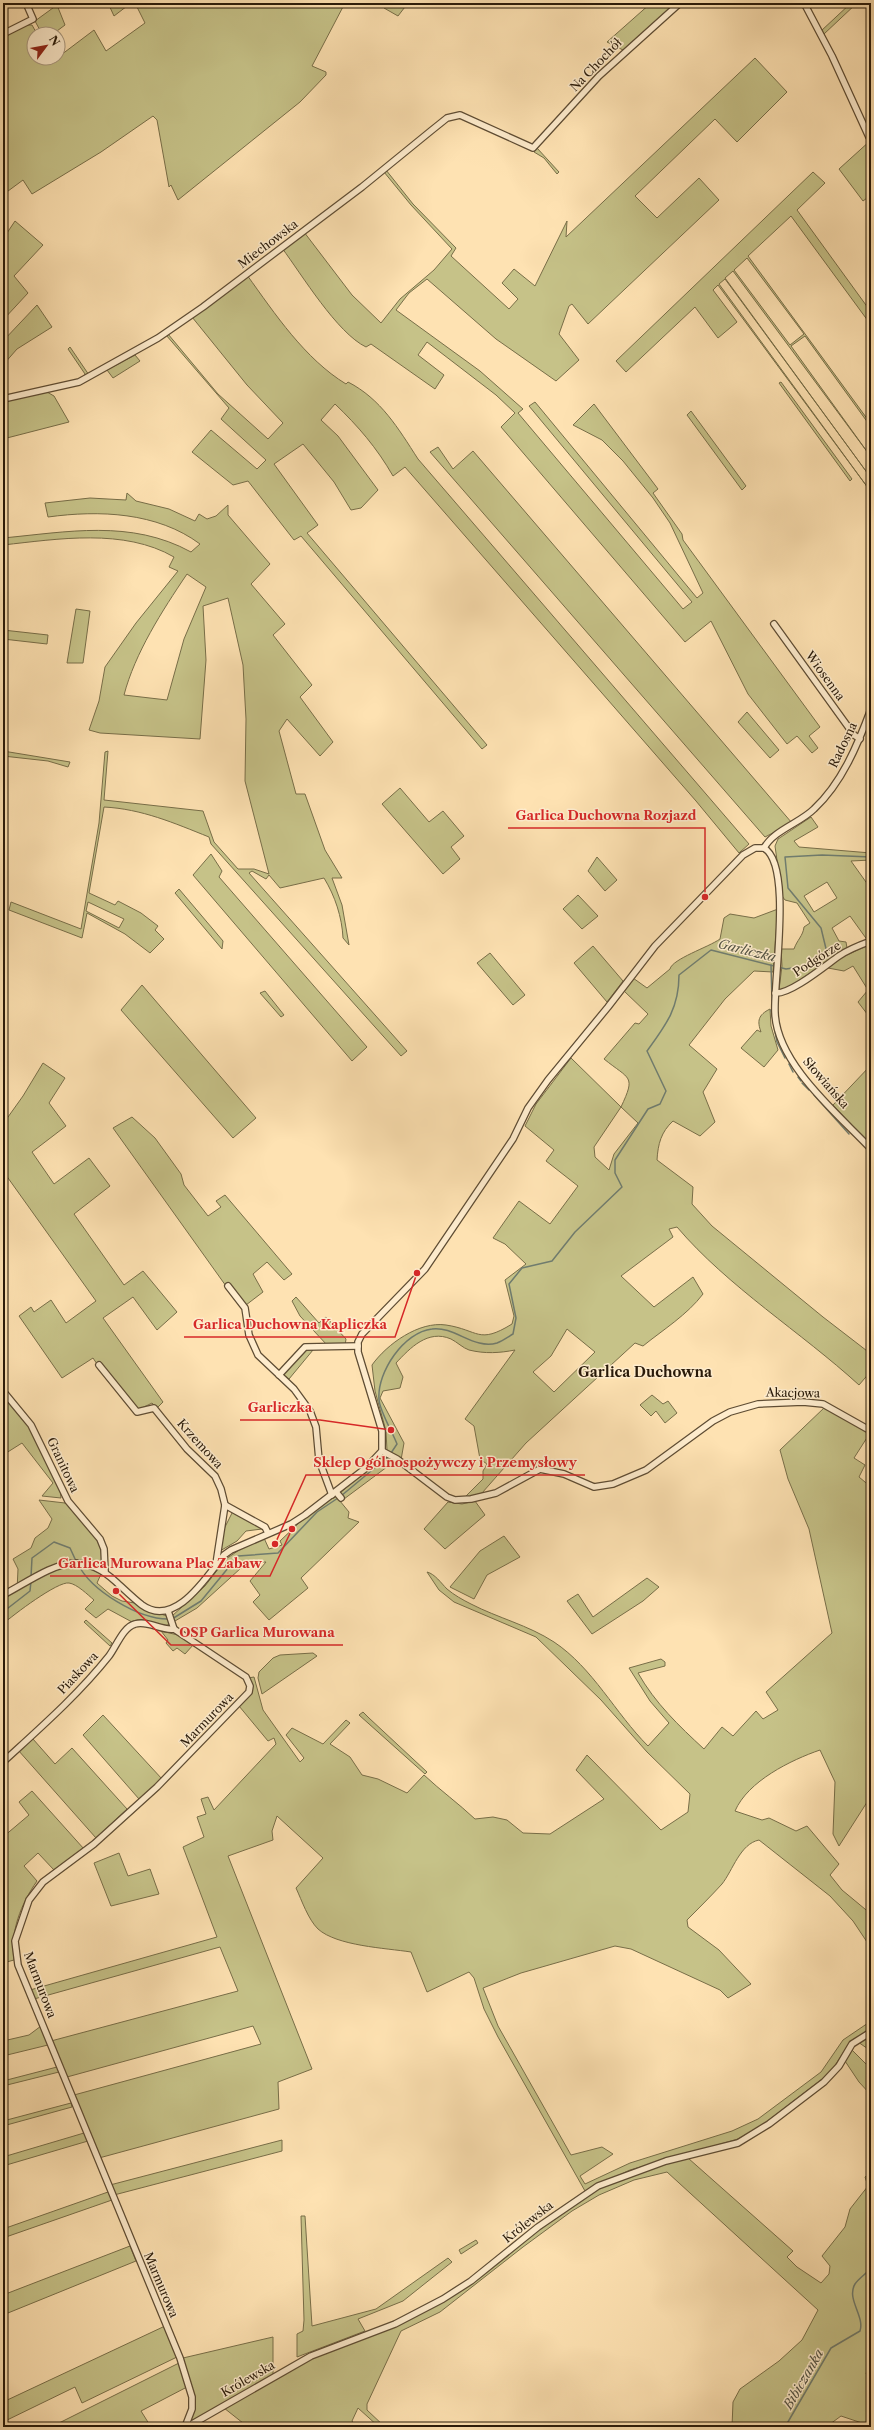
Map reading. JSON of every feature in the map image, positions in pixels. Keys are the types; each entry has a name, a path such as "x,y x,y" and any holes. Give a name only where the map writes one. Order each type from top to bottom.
{"street":[{"path":"3,34 33,19 26,3"},
{"name":"Na Chochół","path":"533,148 609,66 680,3"},
{"path":"804,3 829,50 869,137"},
{"name":"Miechowska","path":"3,399 79,382 158,338 203,307 362,187 432,130 452,116 460,115 533,148"},
{"name":"Wiosenna","path":"774,624 854,735 860,739"},
{"name":"Radosna","path":"764,848 772,839 814,810 832,790 860,739 871,709"},
{"path":"3,1595 56,1567 81,1563 105,1571 143,1606 152,1610 169,1613 188,1599 215,1566 231,1550 296,1521 336,1495 371,1464 382,1452 382,1431 358,1346 362,1334 407,1290 425,1269 513,1140 528,1108 540,1091 654,946 738,859 752,849 764,848"},
{"name":"Słowiańska","path":"764,848 772,857 782,912 775,992 775,1015 783,1044 799,1072 871,1149"},
{"name":"Podgórze","path":"775,992 785,993 828,966 838,956 871,941"},
{"path":"228,1286 245,1308 249,1335 256,1351 267,1365 294,1389 310,1411 316,1427 319,1460 336,1495"},
{"path":"279,1375 305,1347 358,1346"},
{"name":"Krzemowa","path":"99,1365 136,1412 141,1413 150,1408 158,1412 187,1449 215,1476 225,1505 215,1566"},
{"name":"Granitowa","path":"3,1391 31,1425 68,1501 100,1539 104,1549 105,1571"},
{"name":"Akacjowa","path":"382,1452 389,1455 447,1497 455,1500 471,1499 496,1493 540,1469 564,1474 591,1486 604,1487 640,1474 713,1421 730,1412 756,1404 803,1402 823,1404 871,1431"},
{"path":"225,1505 265,1527 268,1533"},
{"path":"169,1613 173,1627"},
{"name":"Piaskowa","path":"3,1762 58,1711 93,1674 131,1626 142,1624 165,1630 173,1627"},
{"name":"Marmurowa","path":"173,1627 246,1677 250,1686 249,1692 158,1787 94,1844 44,1882 29,1900 15,1941 15,1952 18,1965 97,2160 180,2358 192,2397 192,2410 186,2427"},
{"name":"Królewska","path":"186,2427 311,2356 395,2324 443,2299 471,2281 538,2227 598,2186 666,2161 738,2143 769,2124 824,2082 839,2066 852,2044 871,2032"}],"shaded area":[{"path":"108,3 131,3 114,16"},
{"path":"135,3 345,3 312,66 326,72 326,75 300,102 178,200 171,185 169,187 157,120 153,116 101,152 32,194 23,180 4,194 3,35 24,25 32,25 26,26 26,66 66,66 66,51 94,30 106,51 145,23"},
{"path":"382,3 408,3 398,16 384,8"},
{"path":"651,3 676,3 623,50 607,42"},
{"path":"851,3 857,3 824,34 821,31"},
{"path":"57,5 65,25 38,26 35,21"},
{"path":"755,58 787,92 737,142 715,119 635,196 657,218 699,178 719,200 588,324 572,304 569,306 559,334 579,360 556,381 496,339 427,279 409,293 396,310 480,371 523,409 518,413 683,609 692,602 529,406 535,402 697,598 703,593 670,523 653,498 623,461 602,440 573,425 594,404 658,489 653,493 682,534 683,540 820,727 809,736 818,748 812,753 797,736 787,744 748,694 711,621 685,642 501,427 515,413 496,395 427,342 418,355 444,375 435,389 371,344 366,347 355,340 332,317 282,248 304,232 352,295 381,323 400,299 434,270 452,249 411,205 384,172 386,170 413,204 456,248 451,256 509,309 518,299 502,283 514,269 535,286 567,221 566,237"},
{"path":"871,140 871,195 863,201 839,169"},
{"path":"537,148 559,172 557,174 544,158 534,152"},
{"path":"813,172 825,183 797,210 871,312 871,325 791,216 748,256 871,424 871,427 805,336 791,346 871,457 733,271 725,278 871,478 725,279 719,284 871,492 718,285 713,290 737,322 718,338 695,307 626,372 616,361","holes":["747,258 804,334 790,345 734,270"]},
{"path":"15,221 43,245 14,276 28,293 3,320 3,239"},
{"path":"247,275 292,335 317,362 346,384 348,382 360,389 388,415 418,459 749,844 739,853 696,801 405,467 393,476 367,438 335,404 321,420 338,436 378,490 361,508 351,510 334,482 303,444 274,464 318,525 307,533 487,745 482,749 301,536 294,540 248,481 233,485 192,452 211,430 257,469 266,460 221,419 229,408 166,335 168,334 218,394 268,439 283,423 247,385 192,317"},
{"path":"37,305 52,327 17,349 3,365 3,341"},
{"path":"70,347 89,375 84,378 85,374 68,349"},
{"path":"135,355 140,361 113,378 107,370"},
{"path":"781,382 852,479 850,481 779,383"},
{"path":"47,392 54,396 69,422 3,439 3,401"},
{"path":"691,411 746,486 742,490 687,415"},
{"path":"438,447 453,469 473,451 792,823 765,837 430,452"},
{"path":"127,493 136,501 169,509 195,521 199,514 207,519 216,516 228,505 228,515 270,564 251,584 285,624 273,635 312,685 300,697 333,742 320,756 287,719 279,731 296,794 305,794 325,850 342,878 332,878 342,905 349,945 343,938 337,907 324,878 280,888 269,875 266,879 252,871 249,873 407,1051 401,1056 211,844 209,837 170,822 132,811 104,807 89,893 115,905 118,901 141,913 158,926 155,930 164,939 150,953 125,934 87,913 82,938 9,910 11,902 81,929 99,823 105,752 108,751 104,800 203,811 214,842 238,869 254,869 269,874 245,781 246,719 243,665 228,598 203,606 206,660 200,739 100,733 89,730 99,701 105,667 136,623 178,571 169,567 174,557 155,548 134,542 112,539 90,538 46,540 3,545 3,538 98,530 122,531 145,535 168,542 191,552 200,544 183,533 165,525 127,516 87,514 48,517 45,503 90,498 126,500","holes":["187,574 206,587 184,639 167,700 124,695 142,648 159,617","88,902 124,919 119,928 86,911"]},
{"path":"76,609 90,611 83,663 67,663"},
{"path":"3,630 48,635 47,644 3,639"},
{"path":"747,712 779,750 770,758 738,722"},
{"path":"3,751 70,762 68,767 48,761 3,756"},
{"path":"400,788 429,822 443,811 464,836 451,847 460,859 443,874 382,804"},
{"path":"811,817 818,827 794,841 799,847 871,853 871,860 851,861 871,889 871,939 868,941 850,916 832,928 839,941 846,942 847,948 788,988 779,990 782,966 781,949 794,949 804,927 810,923 797,903 785,900 782,896 775,846 778,839","holes":["827,882 837,898 814,912 804,896"]},
{"path":"211,854 222,871 219,877 367,1047 352,1061 193,875"},
{"path":"597,857 617,880 605,891 588,871"},
{"path":"179,889 223,941 222,949 175,893"},
{"path":"578,895 598,916 582,929 563,909"},
{"path":"778,909 773,972 754,971 725,999 689,1045 717,1069 703,1092 715,1122 700,1136 673,1121 663,1134 658,1149 657,1160 693,1187 692,1204 712,1226 823,1317 871,1354 871,1371 859,1385 837,1365 719,1270 677,1227 669,1229 673,1237 621,1276 654,1307 693,1277 703,1294 697,1302 683,1315 643,1346 635,1343 526,1443 482,1493 464,1498 483,1479 483,1471 487,1464 480,1459 474,1426 465,1419 515,1350 492,1353 469,1350 451,1339 435,1336 427,1338 413,1346 396,1363 403,1377 400,1388 383,1391 380,1398 404,1443 401,1460 387,1451 386,1431 375,1391 372,1365 386,1349 395,1342 415,1330 425,1327 446,1325 485,1335 492,1334 512,1324 514,1316 505,1280 526,1264 505,1244 493,1238 519,1201 550,1224 578,1186 546,1161 554,1150 525,1126 536,1104 571,1058 621,1107 628,1089 628,1079 604,1059 635,1023 639,1024 648,1014 624,991 633,978 647,988 670,969 677,961 720,939 724,918 730,914 754,918","holes":["621,1107 638,1123 614,1154 609,1170 595,1157 594,1147","567,1329 595,1352 554,1392 533,1372 551,1356"]},
{"path":"871,944 871,1019 858,1002 868,990 853,966 844,971 828,968 840,958"},
{"path":"593,946 623,981 607,1002 574,963"},
{"path":"490,953 525,995 513,1005 477,963"},
{"path":"142,985 256,1118 233,1138 121,1010"},
{"path":"265,991 284,1015 281,1017 260,993"},
{"path":"770,1009 771,1026 778,1050 764,1067 741,1048 757,1030 761,1032 759,1021 761,1016"},
{"path":"43,1063 65,1078 49,1103 66,1126 32,1152 54,1184 89,1158 110,1186 74,1214 124,1285 143,1271 177,1312 157,1330 133,1297 103,1318 163,1402 157,1408 152,1403 138,1410 134,1408 100,1361 97,1364 93,1358 62,1378 19,1316 31,1307 34,1312 51,1300 66,1323 96,1301 3,1171 3,1124 23,1096"},
{"path":"871,1065 871,1145 833,1105"},
{"path":"132,1117 155,1138 181,1174 184,1185 208,1216 221,1207 216,1201 225,1195 292,1274 284,1280 267,1262 253,1274 263,1292 246,1305 229,1285 226,1286 113,1128"},
{"path":"296,1297 319,1323 326,1317 346,1339 345,1346 327,1345 300,1316 292,1301"},
{"path":"307,1349 313,1350 289,1379 282,1374"},
{"path":"3,1394 33,1431 60,1489 61,1498 42,1496 53,1483 22,1443 3,1455"},
{"path":"652,1395 663,1404 668,1401 677,1413 665,1423 656,1411 651,1416 640,1405"},
{"path":"825,1407 870,1433 854,1458 865,1465 859,1477 871,1487 871,1796 839,1846 833,1834 835,1782 820,1750 784,1766 760,1781 741,1800 735,1811 762,1820 769,1818 796,1831 807,1826 839,1864 830,1875 842,1890 871,1914 871,1948 853,1921 830,1896 759,1840 752,1842 742,1852 722,1884 687,1920 688,1927 719,1950 751,1984 728,1998 720,1990 631,1949 615,1946 521,1973 483,1988 498,2026 571,2155 602,2147 613,2154 580,2176 585,2184 630,2163 732,2131 758,2119 821,2072 843,2040 871,2021 871,2029 848,2045 832,2070 761,2126 738,2139 630,2170 585,2191 498,2037 484,2009 474,1978 469,1972 427,1992 411,1952 349,1943 326,1935 318,1929 308,1915 296,1888 323,1858 277,1816 272,1831 273,1840 228,1856 312,2069 278,2082 279,2109 99,2158 74,2095 261,2044 253,2026 67,2077 51,2041 238,1991 220,1947 34,1999 30,1990 217,1937 183,1847 204,1837 197,1817 206,1814 201,1799 208,1797 214,1810 276,1744 274,1738 268,1741 239,1706 248,1696 248,1678 254,1677 263,1710 300,1762 304,1758 286,1735 292,1728 323,1744 346,1720 350,1723 330,1744 350,1757 362,1775 378,1779 407,1793 424,1775 475,1819 493,1817 507,1820 523,1833 550,1834 604,1799 576,1770 587,1755 661,1830 688,1812 690,1794 647,1752 601,1700 536,1637 454,1602 439,1590 427,1572 435,1577 447,1589 462,1599 481,1609 544,1636 568,1653 592,1678 648,1746 669,1723 650,1701 629,1668 661,1659 665,1662 665,1666 638,1673 660,1704 704,1749 722,1727 733,1736 756,1711 763,1719 778,1710 766,1692 832,1633 809,1529 788,1479 780,1450"},
{"path":"386,1457 395,1461 344,1499 340,1493 381,1458"},
{"path":"335,1495 349,1512 348,1518 359,1522 301,1578 308,1588 269,1620 253,1602 260,1595 250,1581 266,1562 249,1563 241,1568 197,1608 175,1621 172,1616 205,1586 226,1559 245,1546 264,1538 269,1549 282,1545 280,1541 300,1522"},
{"path":"39,1500 65,1503 93,1532 102,1551 104,1561 93,1570 101,1574 97,1583 112,1596 122,1601 135,1603 141,1608 167,1616 170,1624 165,1626 143,1620 132,1622 108,1609 96,1618 85,1609 94,1600 79,1588 69,1583 55,1587 3,1624 3,1598 17,1591 18,1569 13,1559 31,1548 35,1538 48,1528 52,1519"},
{"path":"475,1501 485,1515 445,1549 424,1529 448,1502 462,1504"},
{"path":"233,1511 262,1529 246,1531 237,1541 220,1551 224,1529"},
{"path":"504,1536 520,1557 487,1575 474,1599 450,1587 480,1551"},
{"path":"647,1578 659,1587 643,1601 592,1634 567,1601 578,1594 593,1617"},
{"path":"86,1620 112,1643 110,1646 84,1622"},
{"path":"161,1631 182,1636 194,1644 185,1654 177,1648 173,1651 166,1643 168,1640"},
{"path":"313,1653 317,1656 262,1694 258,1678 259,1672 273,1658 280,1655"},
{"path":"363,1712 427,1772 425,1774 359,1715"},
{"path":"103,1715 162,1779 139,1799 83,1735"},
{"path":"33,1739 55,1764 72,1748 127,1809 96,1838 18,1750"},
{"path":"32,1791 84,1849 54,1870 38,1853 24,1866 37,1881 26,1899 15,1928 13,1949 14,1960 3,1963 3,1837 29,1815 19,1802"},
{"path":"119,1853 128,1876 150,1869 159,1894 111,1906 94,1863"},
{"path":"41,2026 48,2045 3,2056 3,2041 29,2035"},
{"path":"871,2034 871,2051 858,2042"},
{"path":"851,2049 871,2069 871,2095 859,2082 845,2061"},
{"path":"57,2067 59,2072 3,2086 3,2081"},
{"path":"71,2103 72,2107 3,2126 3,2121"},
{"path":"84,2133 88,2141 3,2166 3,2157"},
{"path":"282,2140 282,2151 114,2195 110,2185"},
{"path":"688,2158 793,2251 787,2257 797,2267 821,2283 829,2274 830,2266 822,2256 845,2227 850,2209 868,2186 865,2177 871,2171 871,2356 866,2374 871,2377 871,2426 841,2416 826,2427 732,2427 733,2402 740,2389 779,2361 802,2340 818,2310 667,2172 634,2180 599,2195 572,2211 440,2312 401,2331 367,2404 367,2410 385,2427 379,2427 358,2408 352,2421 356,2427 248,2427 224,2408 312,2358 405,2322 432,2308 475,2279 538,2229 598,2187 665,2162"},
{"path":"108,2192 112,2200 3,2238 3,2229"},
{"path":"301,2216 305,2216 312,2326 376,2309 448,2258 452,2262 403,2301 358,2319 365,2331 297,2357 297,2334 303,2331 304,2320"},
{"path":"476,2240 478,2243 461,2254 459,2250"},
{"path":"130,2246 136,2261 3,2315 3,2295"},
{"path":"165,2326 177,2357 82,2403 75,2387 3,2422 3,2402"},
{"path":"273,2337 273,2375 193,2421 191,2418 195,2397 183,2358"},
{"path":"179,2363 187,2387 141,2411 151,2427 51,2427"}],"waterway":[{"name":"Garliczka","path":"391,1453 397,1444 381,1409 379,1399 380,1388 382,1377 394,1355 402,1345 412,1337 432,1329 449,1331 472,1341 489,1344 497,1343 513,1334 516,1318 509,1284 522,1268 552,1261 575,1232 622,1187 615,1173 615,1160 648,1109 660,1104 666,1091 647,1051 660,1033 674,1007 677,997 679,975 711,950 786,969 812,965 828,957 821,928 788,888 785,857 822,855 871,857"},
{"path":"771,965 772,1001"},
{"path":"771,1010 777,1042 785,1058"},
{"path":"789,1064 793,1072"},
{"path":"798,1077 801,1081"},
{"path":"802,1083 809,1090"},
{"path":"814,1095 849,1134"},
{"name":"Garliczka","path":"341,1496 389,1456"},
{"name":"Garliczka","path":"172,1619 201,1601 238,1556 278,1553 317,1512 338,1498"},
{"name":"Garliczka","path":"31,1577 32,1558 54,1542 70,1548 76,1561"},
{"name":"Garliczka","path":"78,1564 93,1584 117,1602 144,1614 156,1618 168,1619"},
{"name":"Garliczka","path":"3,1612 30,1591 31,1581"},
{"name":"Bibiczanka","path":"785,2427 831,2348 860,2331 860,2319 854,2302 853,2290 855,2284 871,2268"}],"place":[{"name":"Garlica Duchowna Rozjazd","path":"705,897"},
{"name":"Garlica Duchowna Kapliczka","path":"417,1273"},
{"name":"Garliczka","path":"391,1430"},
{"name":"Garlica Murowana Plac Zabaw","path":"292,1529"},
{"name":"Sklep Ogólnospożywczy i Przemysłowy","path":"275,1544"},
{"name":"OSP Garlica Murowana","path":"116,1591"}],"district":[{"name":"Garlica Duchowna","path":"645,1372"}]}
